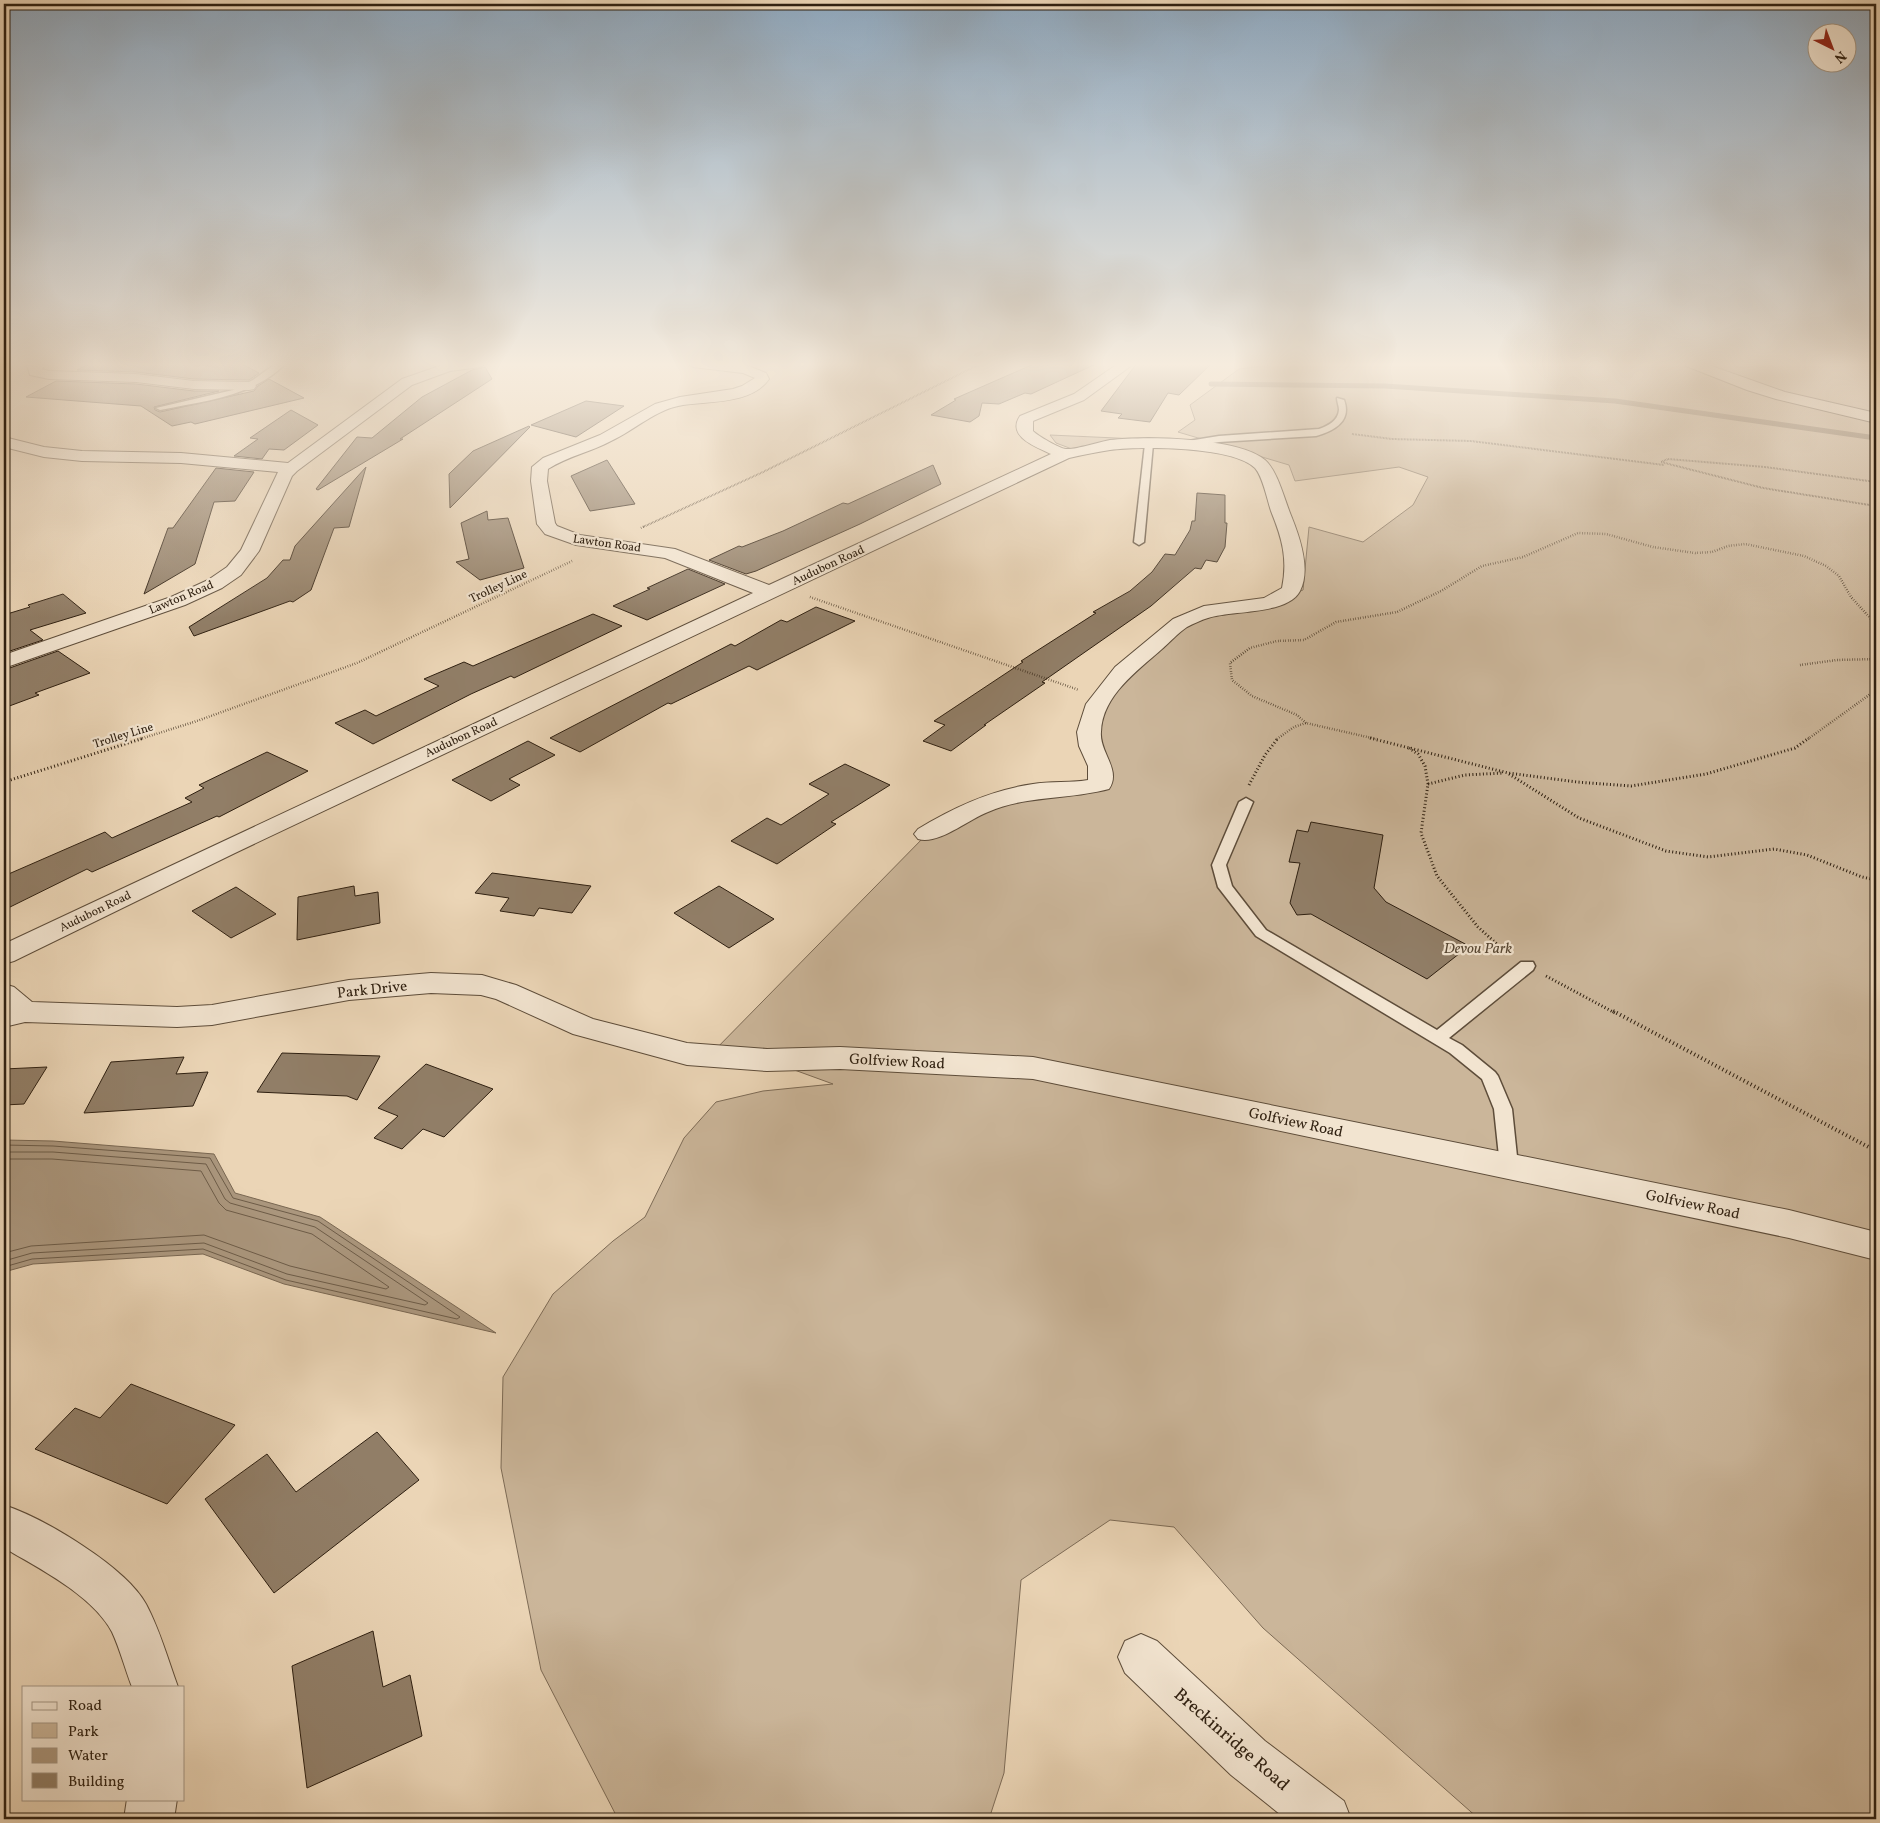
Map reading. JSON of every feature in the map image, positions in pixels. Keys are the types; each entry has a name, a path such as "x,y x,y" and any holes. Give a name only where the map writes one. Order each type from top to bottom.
{"street":[{"path":"28,448 44,452 82,456 181,458 292,468"},
{"name":"Lawton Road","path":"4,662 178,601 208,587 234,571 250,550 285,474 319,448"},
{"name":"Lawton Road","path":"579,448 555,456 540,467 539,481 546,524 552,530 566,538 668,553 775,589"},
{"path":"1052,448 1064,454"},
{"name":"Audubon Road","path":"4,955 226,848 1064,454 1095,448"},
{"name":"Audubon Road","path":"927,834 956,816 992,800 1012,794 1083,789 1100,784 1100,766 1091,746 1090,732 1097,704 1123,672 1180,623 1204,612 1268,604 1286,595 1291,590 1295,569 1289,533 1273,494 1268,475 1260,464 1248,457 1211,448"},
{"name":"Park Drive","path":"11,1008 185,1017 212,1015 349,990 431,983 482,985 506,992 584,1026 687,1054 709,1056"},
{"name":"Golfview Road","path":"709,1056 767,1060 840,1058 1033,1068 1780,1222 1876,1246"},
{"path":"4,1525 70,1562 116,1599 130,1620 155,1686"},
{"name":"Breckinridge Road","path":"1141,1657 1248,1758 1326,1819"},
{"path":"149,1819 152,1800"}],"lane":[{"path":"1139,542 1146,488 1148,448"},
{"path":"1246,802 1219,865 1225,887 1261,933 1456,1049 1489,1076 1503,1109 1509,1166"},
{"path":"1438,1038 1527,966"}],"path":[{"name":"Trolley Line","path":"4,782 197,721 357,663 811,448"},
{"path":"1527,448 1669,466 1763,488 1876,506"},
{"path":"1669,466 1661,462 1668,459 1765,467 1876,482"},
{"path":"1306,723 1297,715 1252,696 1232,680 1230,663 1250,648 1277,641 1304,640 1336,622 1397,612 1441,591 1482,566 1523,557 1578,533 1606,534 1653,547 1695,553 1712,552 1728,546 1745,544 1804,556 1826,566 1839,576 1851,597 1872,620 1876,621"},
{"path":"775,589 1102,697"},
{"path":"1800,665 1837,660 1876,659"},
{"path":"1428,784 1449,777 1473,773 1508,773 1577,782 1631,786 1706,774 1796,748 1876,690"},
{"path":"1246,802 1245,794 1277,737 1292,727 1306,723 1407,746 1508,773 1579,818 1666,851 1708,857 1774,849 1807,855 1862,877 1876,880"},
{"path":"1407,746 1418,754 1425,766 1428,784 1421,833 1438,876 1478,927 1509,955 1876,1151"}],"green space":[{"name":"Devou Park","path":"1232,448 1876,448 1876,1819 1479,1819 1263,1628 1174,1527 1110,1520 1021,1580 1004,1773 989,1819 618,1819 541,1670 501,1468 503,1377 553,1294 613,1241 645,1217 684,1138 716,1102 763,1091 833,1084 767,1060 709,1056 927,834 956,816 1100,784 1096,708 1180,623 1268,603 1303,590 1309,527 1363,542 1413,505 1428,477 1399,467 1295,481 1289,465"}],"water":[{"path":"4,1140 53,1141 214,1154 235,1193 320,1217 496,1333 284,1284 203,1254 33,1264 4,1272"}],"building":[{"path":"245,448 287,448 284,450 269,449 262,459 234,456"},
{"path":"348,448 388,448 318,490 316,489"},
{"path":"480,448 509,448 450,508 449,474 473,451"},
{"path":"607,460 635,504 590,511 571,476"},
{"path":"933,465 941,484 860,524 756,571 746,574 709,560 739,546 742,547 783,531 843,503 848,504"},
{"path":"366,467 349,527 334,528 311,590 293,602 290,601 194,636 189,627 267,578 283,560 290,560 295,546"},
{"path":"216,468 254,472 235,501 214,502 195,564 144,594 168,528 173,528"},
{"path":"1197,493 1225,495 1225,523 1227,523 1225,547 1217,562 1206,560 1201,569 1195,568 1151,606 1042,682 1045,683 984,725 986,725 951,751 923,741 945,725 934,721 1023,662 1021,661 1096,613 1093,612 1130,591 1152,572 1165,554 1175,555 1190,530 1192,521 1195,521"},
{"path":"487,511 488,520 508,518 524,568 480,580 456,562 469,559 461,523"},
{"path":"688,569 725,584 647,620 613,606 650,589 647,588"},
{"path":"63,594 86,613 30,630 43,640 4,653 4,612 7,614 30,607 28,605"},
{"path":"816,607 855,621 757,670 749,666 671,704 668,703 580,752 550,738 731,644 735,646 781,620 787,622"},
{"path":"593,614 622,626 514,678 511,676 471,694 373,744 335,723 365,710 376,716 439,686 424,679 464,662 473,666"},
{"path":"58,651 90,673 35,693 39,695 4,708 4,670"},
{"path":"528,741 555,755 509,779 520,785 491,801 452,780"},
{"path":"267,752 308,771 219,817 217,816 92,872 87,869 4,910 4,876 105,832 112,838 192,802 185,798 204,788 199,785"},
{"path":"845,764 890,785 831,822 836,824 777,864 731,841 767,818 781,825 829,794 809,784"},
{"path":"1311,822 1383,835 1374,888 1386,902 1469,946 1427,979 1311,914 1297,915 1290,903 1300,863 1289,862 1297,830 1308,832"},
{"path":"492,873 591,886 572,913 539,908 534,916 500,911 509,898 475,893"},
{"path":"354,886 355,896 378,892 380,923 297,940 298,897"},
{"path":"719,886 774,919 729,948 674,913"},
{"path":"236,887 276,914 231,938 192,911"},
{"path":"282,1053 380,1056 357,1100 347,1096 257,1092"},
{"path":"184,1057 176,1074 208,1072 193,1106 84,1113 111,1062"},
{"path":"426,1064 493,1089 444,1137 423,1129 402,1149 374,1138 398,1116 378,1108"},
{"path":"47,1067 24,1104 4,1105 4,1069"},
{"path":"131,1384 235,1425 167,1504 35,1449 75,1408 100,1418"},
{"path":"377,1432 419,1480 274,1593 205,1499 267,1454 296,1492"},
{"path":"373,1631 383,1687 410,1675 422,1736 307,1788 292,1666"}]}
